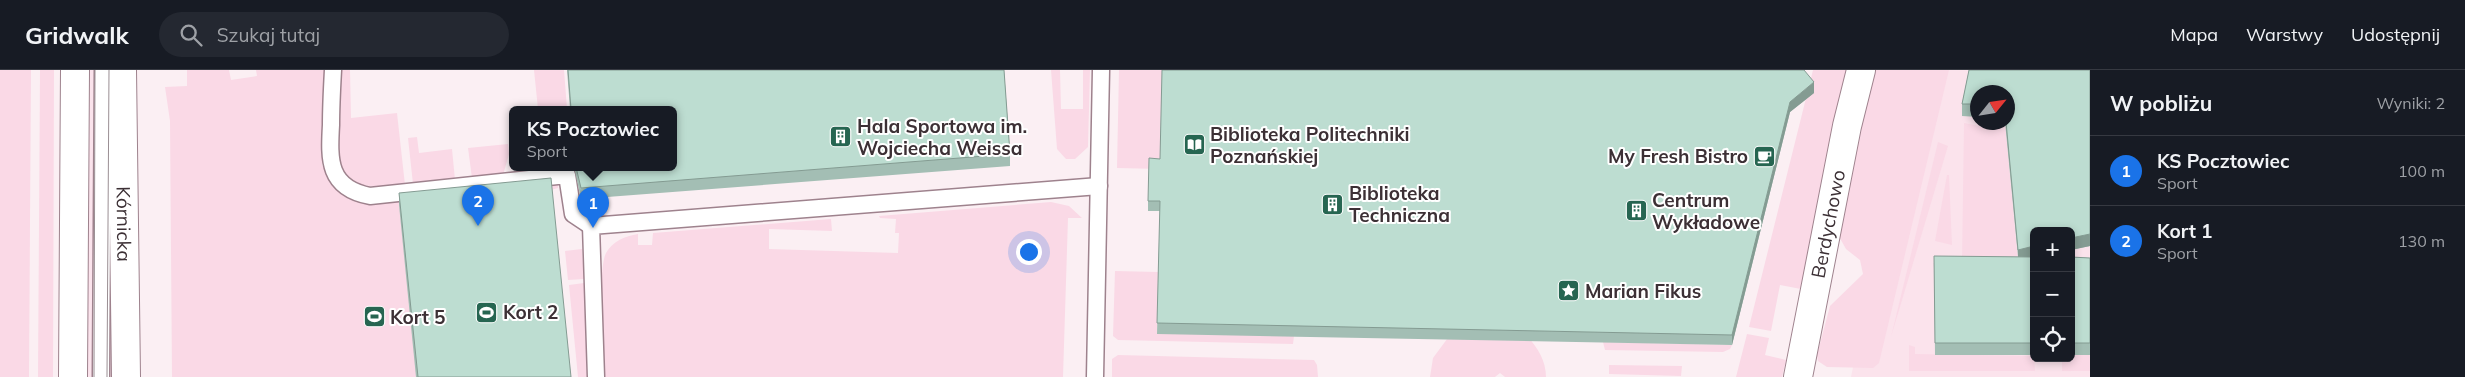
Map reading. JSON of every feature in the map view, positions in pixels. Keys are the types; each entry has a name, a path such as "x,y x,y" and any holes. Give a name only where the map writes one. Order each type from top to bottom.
{"street":[{"path":"73,377 75,70"},
{"name":"Kórnicka","path":"122,70 126,377"},
{"name":"Berdychowo","path":"1798,377 1847,126 1861,70"}],"lane":[{"path":"101,377 103,70"},
{"path":"333,70 329,156 337,179 346,188 358,194 370,196 567,175 573,214 591,226 1099,186"},
{"path":"1095,377 1102,70"},
{"path":"591,226 596,377"}],"shaded area":[{"path":"0,70 31,70 29,377 0,377"},
{"path":"40,70 54,70 53,377 38,377"},
{"path":"85,70 115,70 116,377 86,377"},
{"path":"187,70 229,70 231,80 257,76 256,70 325,70 322,165 339,191 558,184 558,188 551,190 416,377 172,377 170,121 165,87 187,86"},
{"path":"341,70 350,70 351,118 397,113 405,185 383,187 362,185 345,175 340,167 337,148"},
{"path":"534,70 564,70 567,106 538,106"},
{"path":"1051,70 1060,70 1061,109 1083,109 1083,70 1090,70 1088,147 1075,159 1066,159 1057,149"},
{"path":"1119,70 1163,70 1160,169 1117,168"},
{"path":"1813,70 1848,70 1801,289 1780,285 1771,331 1749,327"},
{"path":"1874,70 1949,70 1879,363 1873,368 1827,367 1818,361 1817,355 1830,306 1863,274 1860,260 1846,249 1837,233"},
{"path":"1919,70 2090,70 2090,377 1851,377 1878,244"},
{"path":"1964,123 1970,124 1970,130 2006,130 2019,270 1934,268 1933,263 1962,263"},
{"path":"417,137 419,153 452,149 455,180 413,184 408,138"},
{"path":"1938,142 1948,146 1891,337"},
{"path":"508,144 509,154 503,175 472,178 468,148"},
{"path":"1947,175 1949,175 1952,245 1935,241"},
{"path":"1051,202 1069,206 1082,218 1068,218 1063,377 605,377 601,294 603,262 609,249 616,242 628,236 638,234 638,245 652,245 653,233 831,219 832,231 769,229 769,249 898,253 899,233 895,233 896,219 880,218 879,216"},
{"path":"582,249 584,279 568,280 565,251"},
{"path":"1115,271 1158,272 1157,333 1294,336 1293,344 1118,340 1113,336"},
{"path":"584,283 587,377 578,377 569,285"},
{"path":"1747,334 1769,338 1765,355 1786,360 1782,377 1736,377"},
{"path":"1450,335 1527,336 1541,355 1546,377 1505,377 1500,373 1495,377 1430,377 1433,358"},
{"path":"1603,342 1732,345 1730,349 1723,352 1605,350"},
{"path":"1909,345 1915,347 1915,354 2030,356 2030,362 2034,362 2035,371 1909,371"},
{"path":"1118,355 1314,360 1317,365 1318,377 1112,377 1112,359"},
{"path":"2075,355 2090,355 2090,371 2062,371 2062,362 2075,362"},
{"path":"1609,365 1682,366 1681,376 1609,374"}],"building":[{"name":"Hala Sportowa im. Wojciecha Weissa","path":"568,70 1004,70 1010,154 581,188 577,171 677,171 677,106 571,106"},
{"path":"1162,70 1804,70 1814,82 1790,102 1732,335 1157,323 1160,201 1148,201 1149,158 1160,159"},
{"path":"1969,70 2090,70 2090,234 2075,237 2075,227 2030,227 2030,247 2018,250 2007,130 2015,130 2015,85 1970,85 1970,104 1962,104"},
{"path":"551,178 571,377 418,377 399,193"},
{"path":"1934,256 2030,257 2030,343 1935,343"},
{"path":"2075,257 2090,258 2090,343 2075,343"}],"tram line":[{"path":"94,377 95,70"},
{"path":"107,377 109,70"}],"place":[{"name":"Hala Sportowa im. Wojciecha Weissa","path":"841,137"},
{"name":"Biblioteka Politechniki Poznańskiej","path":"1194,145"},
{"name":"My Fresh Bistro","path":"1764,156"},
{"name":"Biblioteka Techniczna","path":"1333,204"},
{"name":"Centrum Wykładowe","path":"1636,211"},
{"name":"Kort 1","path":"478,226"},
{"name":"KS Pocztowiec","path":"593,228"},
{"name":"Marian Fikus","path":"1569,291"},
{"name":"Kort 2","path":"487,312"},
{"name":"Kort 5","path":"374,317"}]}
